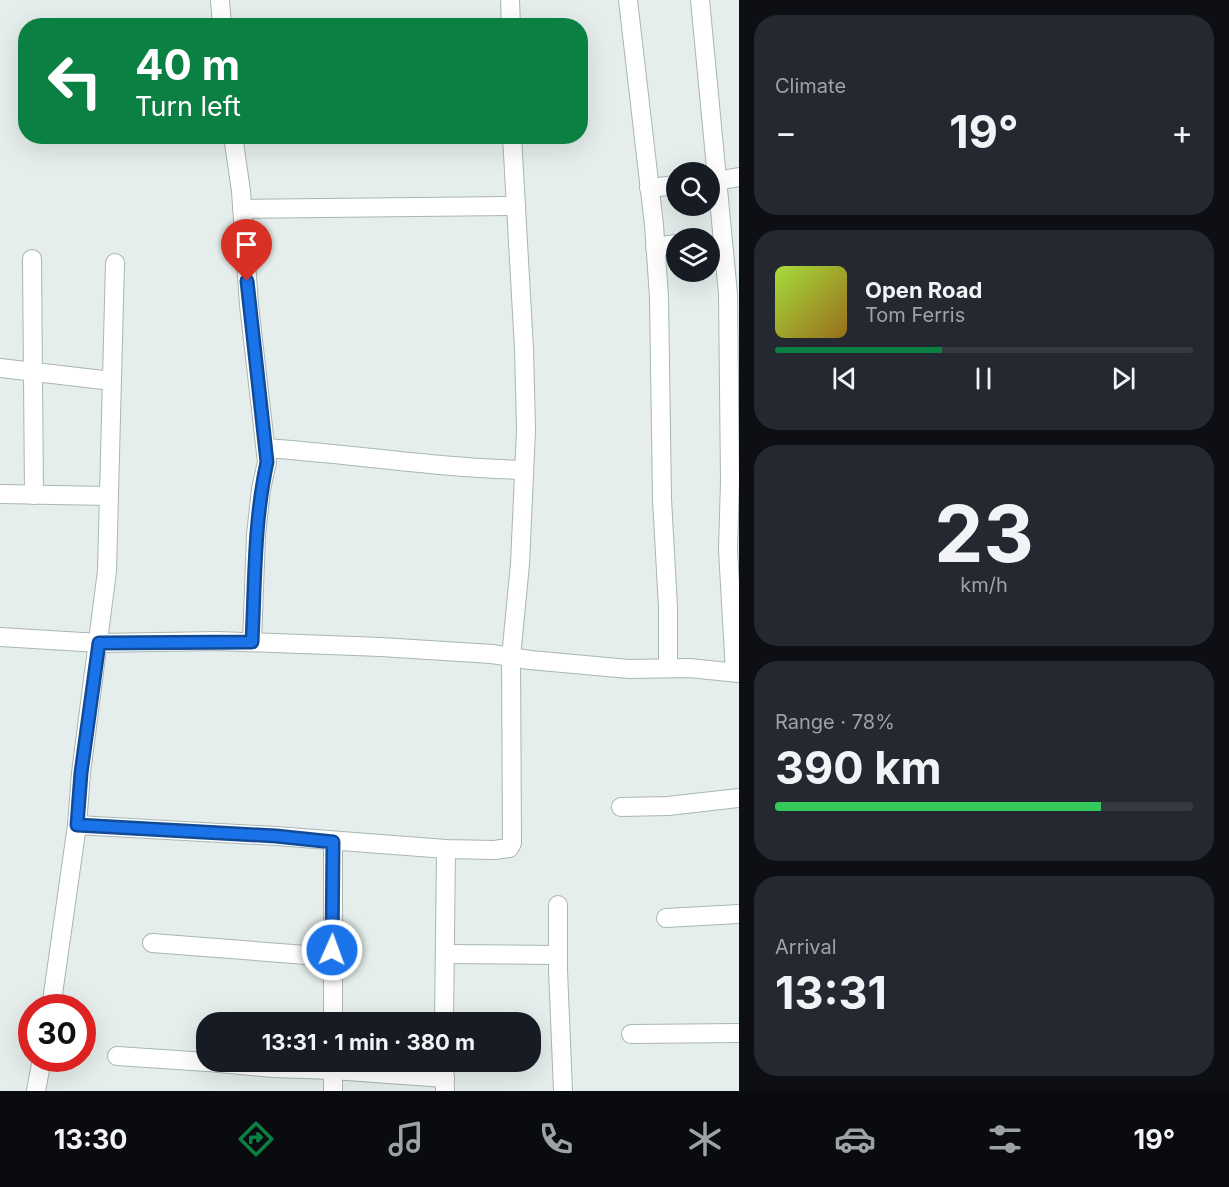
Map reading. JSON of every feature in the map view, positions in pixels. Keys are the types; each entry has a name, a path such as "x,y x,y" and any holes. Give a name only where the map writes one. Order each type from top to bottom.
{"street":[{"path":"220,0 221,18"},
{"path":"510,0 511,18"},
{"path":"628,0 650,188 659,297 662,499 668,607 668,668"},
{"path":"700,0 713,162"},
{"path":"234,144 267,462 261,489 256,535 252,642"},
{"path":"77,825 276,836 446,849 509,848 512,843 512,657 520,564 526,397 512,144"},
{"path":"720,180 738,177"},
{"path":"650,188 666,186"},
{"path":"242,209 516,206"},
{"path":"0,637 99,643 252,642 428,650 629,669 689,668 737,672 728,550 730,365 728,294 720,216"},
{"path":"655,247 666,245"},
{"path":"32,259 34,495"},
{"path":"53,994 77,825 81,773 99,643 106,571 115,263"},
{"path":"0,368 112,381"},
{"path":"266,448 485,469 524,470"},
{"path":"0,494 109,496"},
{"path":"621,807 668,806 738,798"},
{"path":"333,842 333,1012"},
{"path":"444,1012 446,849"},
{"path":"558,905 563,1091"},
{"path":"666,918 738,914"},
{"path":"152,943 332,957"},
{"path":"445,954 558,955"},
{"path":"631,1034 738,1033"},
{"path":"117,1056 196,1061"},
{"path":"36,1091 40,1072"},
{"path":"333,1072 333,1091"},
{"path":"394,1072 445,1077"}],"route":[{"path":"247,281 267,462 261,489 256,535 252,642 99,643 81,773 77,825 276,836 333,842 332,950"}]}
